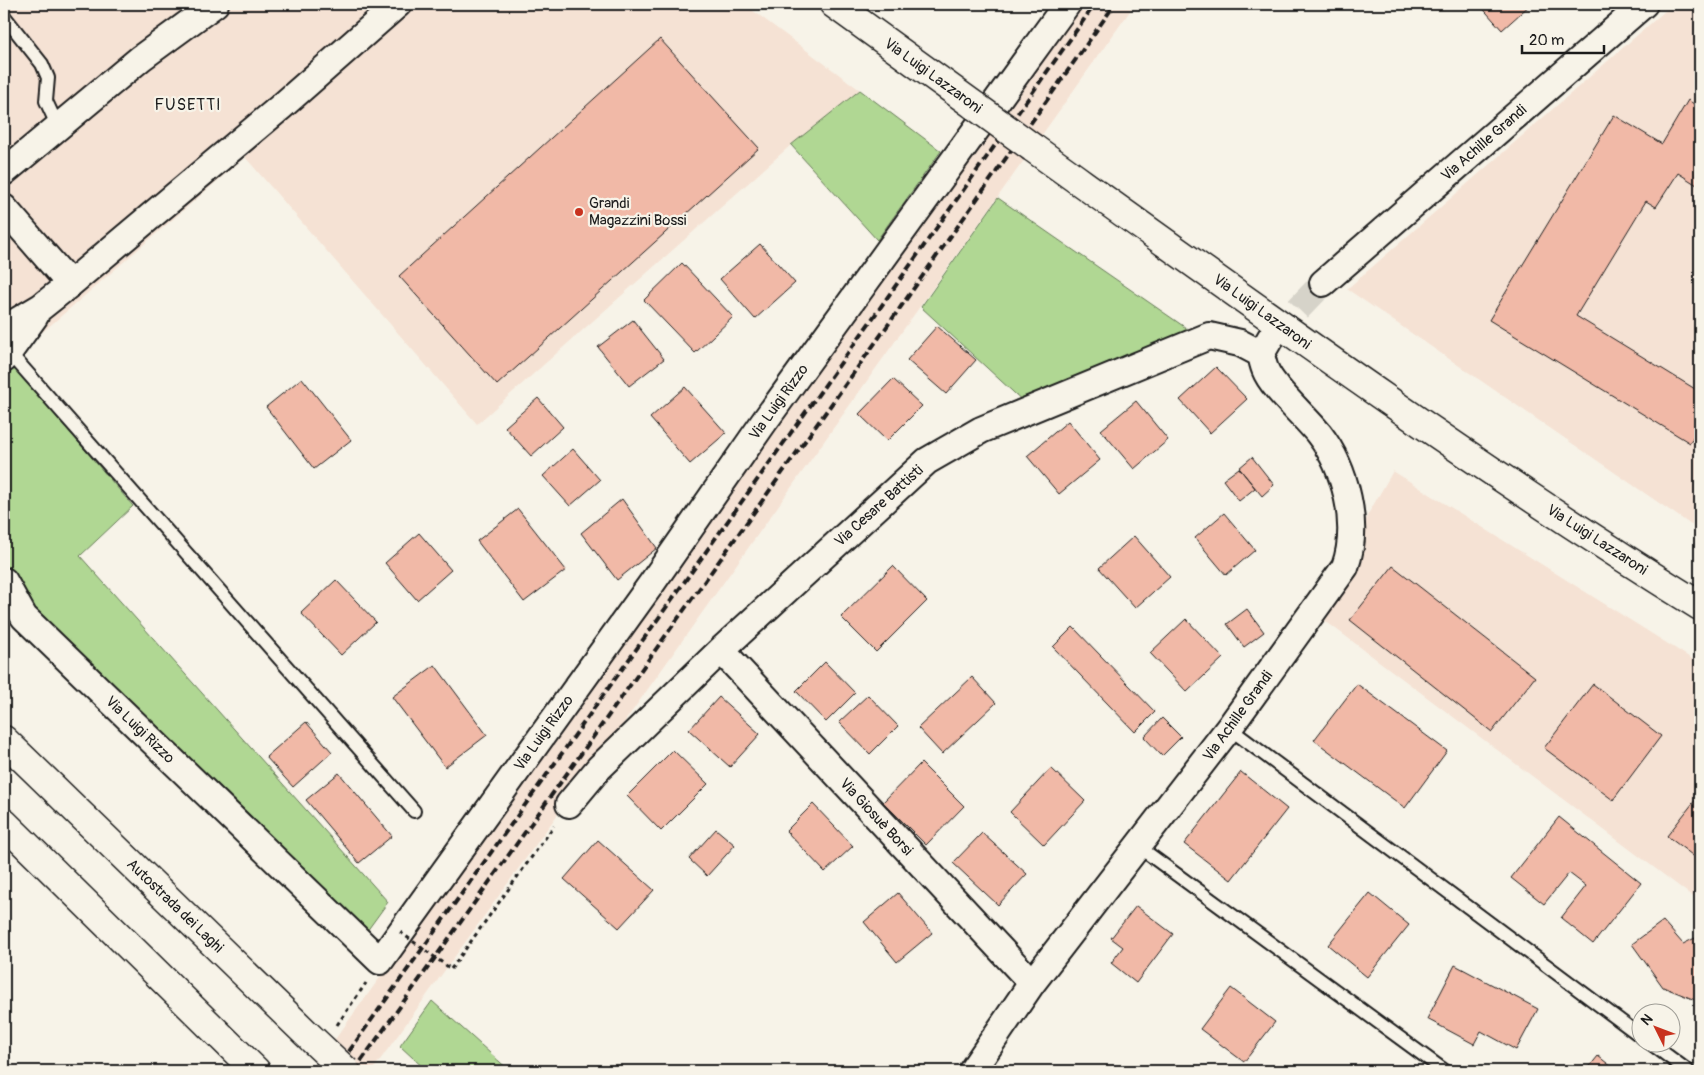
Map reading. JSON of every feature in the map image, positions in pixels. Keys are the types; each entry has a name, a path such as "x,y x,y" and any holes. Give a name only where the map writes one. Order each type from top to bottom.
{"main road":[{"name":"Via Luigi Lazzaroni","path":"834,4 1357,380 1510,484 1700,606"},
{"name":"Autostrada dei Laghi","path":"4,740 323,1036 346,1071"},
{"path":"4,823 256,1071"}],"street":[{"path":"4,172 141,58 215,4"},
{"path":"5,347 41,307 282,106 398,4"},
{"name":"Via Luigi Rizzo","path":"4,581 24,618 380,961 646,591 764,422 1067,4"},
{"name":"Via Achille Grandi","path":"1323,283 1631,8"},
{"path":"4,208 70,284"},
{"name":"Via Cesare Battisti","path":"569,804 598,768 721,650 927,462 981,430 1209,336 1240,343 1266,346"},
{"name":"Via Achille Grandi","path":"972,1071 1032,983 1139,847 1337,580 1350,553 1352,539 1350,509 1340,473 1319,434 1265,370 1266,346"},
{"name":"Via Giosuè Borsi","path":"721,650 1032,983"}],"lane":[{"path":"4,16 42,64 48,78 46,101 58,127"},
{"path":"5,347 414,811"},
{"path":"1229,728 1632,1030"},
{"path":"1139,847 1445,1071"},
{"path":"1662,1052 1688,1071"}],"path":[{"path":"400,932 451,969 569,804"},
{"path":"323,1036 380,961"}],"shaded area":[{"path":"4,4 744,4 860,90 791,145 477,424 245,157 9,361 4,369"},
{"path":"1074,4 1135,4 623,724 372,1071 312,1071 584,697"},
{"path":"1673,4 1700,4 1700,531 1347,289"},
{"path":"1393,471 1700,664 1700,902 1324,620 1354,578 1367,516"}],"green space":[{"path":"860,90 941,151 877,240 791,145"},
{"path":"998,198 1189,330 1026,404 921,307"},
{"path":"9,361 133,506 80,556 388,902 364,935 30,609 12,584 4,559 4,369"},
{"path":"432,1001 510,1071 427,1071 400,1046"}],"building":[{"path":"1479,4 1531,4 1502,30"},
{"name":"Grandi Magazzini Bossi","path":"660,39 759,148 497,385 399,276"},
{"path":"1688,100 1700,108 1700,187 1678,173 1656,207 1646,201 1576,316 1700,392 1700,426 1690,443 1489,320 1614,115 1662,144"},
{"path":"760,244 795,283 755,319 720,279"},
{"path":"682,263 733,317 695,353 644,300"},
{"path":"633,320 664,359 629,386 598,347"},
{"path":"937,326 976,360 946,394 907,360"},
{"path":"1216,367 1247,399 1210,433 1180,400"},
{"path":"302,378 351,440 314,469 266,407"},
{"path":"893,379 922,406 887,441 859,414"},
{"path":"685,387 726,433 690,464 650,418"},
{"path":"538,398 563,427 531,456 505,427"},
{"path":"1136,401 1168,440 1134,469 1101,430"},
{"path":"1068,421 1100,460 1059,494 1027,456"},
{"path":"573,449 600,480 570,506 543,476"},
{"path":"1252,457 1274,485 1262,496 1239,468"},
{"path":"1239,468 1255,488 1239,501 1223,480"},
{"path":"622,499 657,548 617,580 581,533"},
{"path":"518,509 566,570 524,602 477,541"},
{"path":"1224,513 1255,550 1226,575 1195,538"},
{"path":"419,533 451,570 417,600 385,563"},
{"path":"1134,536 1170,577 1135,608 1099,568"},
{"path":"893,566 927,601 876,652 841,617"},
{"path":"1393,566 1535,677 1492,732 1350,620"},
{"path":"336,580 376,622 341,655 301,613"},
{"path":"1247,609 1264,632 1244,647 1227,624"},
{"path":"1186,619 1223,658 1187,692 1150,653"},
{"path":"1073,627 1155,712 1135,732 1053,647"},
{"path":"825,662 855,693 826,722 796,691"},
{"path":"435,665 487,735 445,767 392,697"},
{"path":"972,677 996,703 942,754 918,728"},
{"path":"1357,684 1447,751 1405,808 1314,740"},
{"path":"1593,684 1661,736 1613,800 1544,748"},
{"path":"868,695 898,726 870,754 839,722"},
{"path":"719,697 760,734 730,767 689,730"},
{"path":"1162,718 1181,737 1162,756 1144,737"},
{"path":"306,722 332,752 293,787 266,757"},
{"path":"673,750 708,784 661,831 627,796"},
{"path":"921,763 964,806 926,845 883,802"},
{"path":"1051,768 1085,801 1044,845 1010,812"},
{"path":"1241,772 1287,809 1231,880 1184,844"},
{"path":"339,773 392,836 359,863 306,800"},
{"path":"1700,794 1700,861 1667,836"},
{"path":"813,804 853,846 825,872 786,831"},
{"path":"1559,817 1641,883 1593,944 1561,918 1586,886 1569,873 1544,904 1511,878"},
{"path":"716,829 735,845 707,876 689,859"},
{"path":"982,833 1027,874 998,905 953,863"},
{"path":"598,840 654,890 619,928 564,879"},
{"path":"898,893 932,933 897,962 864,922"},
{"path":"1370,893 1409,925 1367,977 1328,945"},
{"path":"1136,906 1173,934 1136,983 1111,963 1123,947 1111,938"},
{"path":"1663,921 1683,944 1695,938 1700,943 1700,1002 1663,987 1632,944"},
{"path":"1455,965 1538,1009 1516,1050 1481,1031 1474,1044 1427,1019"},
{"path":"1231,988 1275,1022 1244,1062 1200,1029"},
{"path":"1598,1056 1617,1071 1586,1071"}],"tunnel":[{"path":"1271,337 1323,283"}],"railway":[{"path":"335,1071 1095,4"},
{"path":"354,1071 878,339 1115,4"}],"place":[{"name":"Grandi Magazzini Bossi","path":"579,212"}],"district":[{"name":"FUSETTI","path":"188,105"}]}
